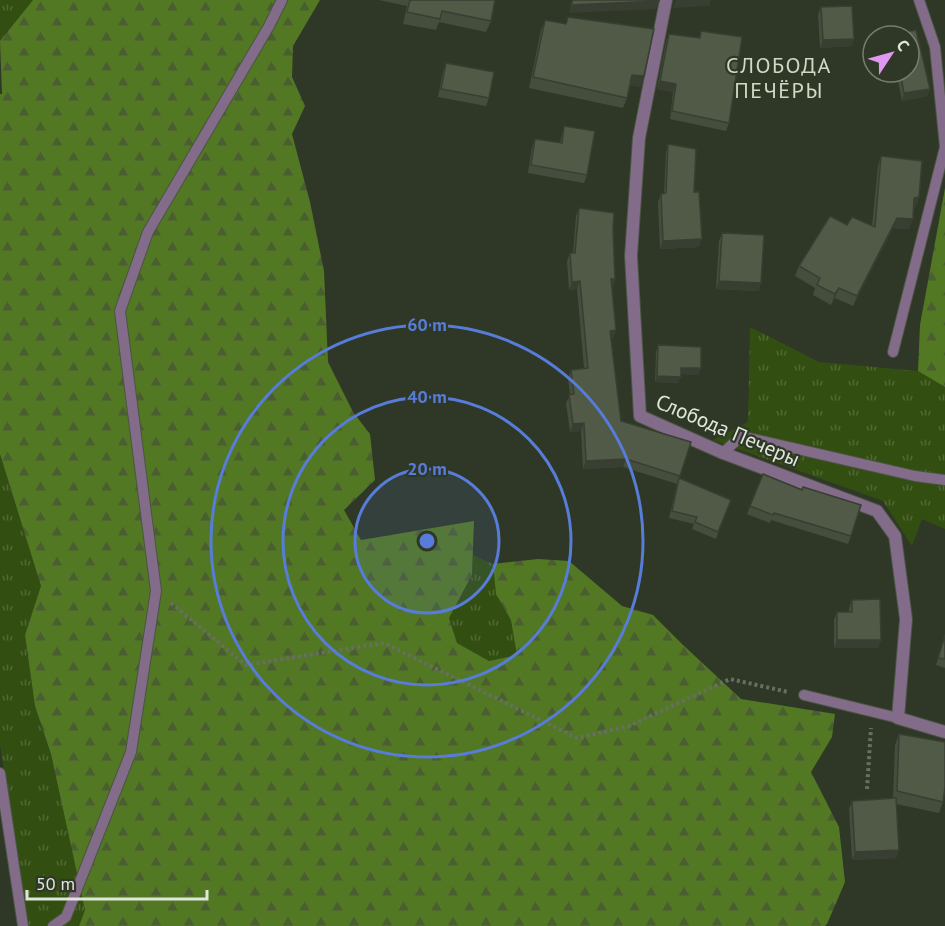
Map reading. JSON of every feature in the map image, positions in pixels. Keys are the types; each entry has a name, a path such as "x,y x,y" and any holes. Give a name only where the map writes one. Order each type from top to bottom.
{"street":[{"name":"Слобода Печеры","path":"666,0 639,138 630,256 640,416 723,453 877,511 896,536 906,619 898,718"},
{"path":"898,718 945,732"}],"lane":[{"path":"53,926 66,917 131,752 156,591 120,311 148,232 282,0"},
{"path":"893,352 945,147 935,47 919,0"},
{"path":"723,453 741,436 915,476 945,480"},
{"path":"804,695 898,718"},
{"path":"0,773 23,926"}],"path":[{"path":"156,591 246,665 384,643 577,738 629,726 729,679 804,695"},
{"path":"867,789 872,712"}],"green space":[{"path":"0,0 33,0 0,41"},
{"path":"33,0 320,0 293,46 292,77 305,106 292,134 310,202 324,271 328,362 353,412 370,434 375,480 344,510 361,540 474,521 472,575 449,618 457,643 489,661 517,655 511,620 496,594 493,564 538,559 569,561 622,606 653,615 741,699 835,714 832,737 811,772 839,827 845,882 825,926 79,926 85,910 51,754 35,706 25,635 41,586 0,454 0,94 2,94 0,41"},
{"path":"945,188 945,387 918,371 920,325"},
{"path":"750,327 819,362 918,371 945,387 945,529 922,519 912,546 883,501 713,440 748,422"},
{"path":"0,454 41,586 25,635 35,706 51,754 85,910 79,926 28,926 0,745"},
{"path":"473,555 493,564 496,594 512,620 517,655 489,661 457,643 449,618 472,576"}],"building":[{"path":"410,0 495,0 491,21 442,11 440,19 407,12"},
{"path":"573,0 659,0 659,1 571,5"},
{"path":"852,6 854,39 823,40 821,7"},
{"path":"568,17 654,29 644,76 632,75 627,98 533,77 545,20 566,24"},
{"path":"701,31 742,37 729,123 672,111 676,84 660,81 669,34 700,38"},
{"path":"921,51 930,89 904,93 902,84 921,84"},
{"path":"446,63 494,72 489,98 441,89"},
{"path":"564,126 595,131 587,175 531,165 535,139 562,143"},
{"path":"668,144 696,149 694,192 699,192 702,239 663,241 661,194 666,193"},
{"path":"881,156 922,161 919,197 914,198 913,219 897,218 857,296 839,288 835,294 817,285 820,278 799,266 830,216 847,225 852,217 875,227"},
{"path":"579,208 614,213 615,279 611,279 616,330 610,331 621,421 691,442 680,476 626,459 586,461 584,423 573,424 569,395 574,394 571,370 588,368 580,281 572,282 570,253 575,253"},
{"path":"722,233 764,235 761,283 719,281"},
{"path":"658,345 701,347 701,368 681,368 681,377 657,376"},
{"path":"763,474 802,490 803,487 861,505 851,536 774,513 773,515 750,506"},
{"path":"679,478 731,500 718,532 695,522 697,517 672,511"},
{"path":"880,599 881,640 837,640 837,612 852,612 852,600"},
{"path":"945,636 945,659 938,658"},
{"path":"899,734 945,742 943,802 897,791"},
{"path":"896,798 899,850 855,852 852,801"}],"district":[{"name":"СЛОБОДА ПЕЧЁРЫ","path":"779,78"}]}
